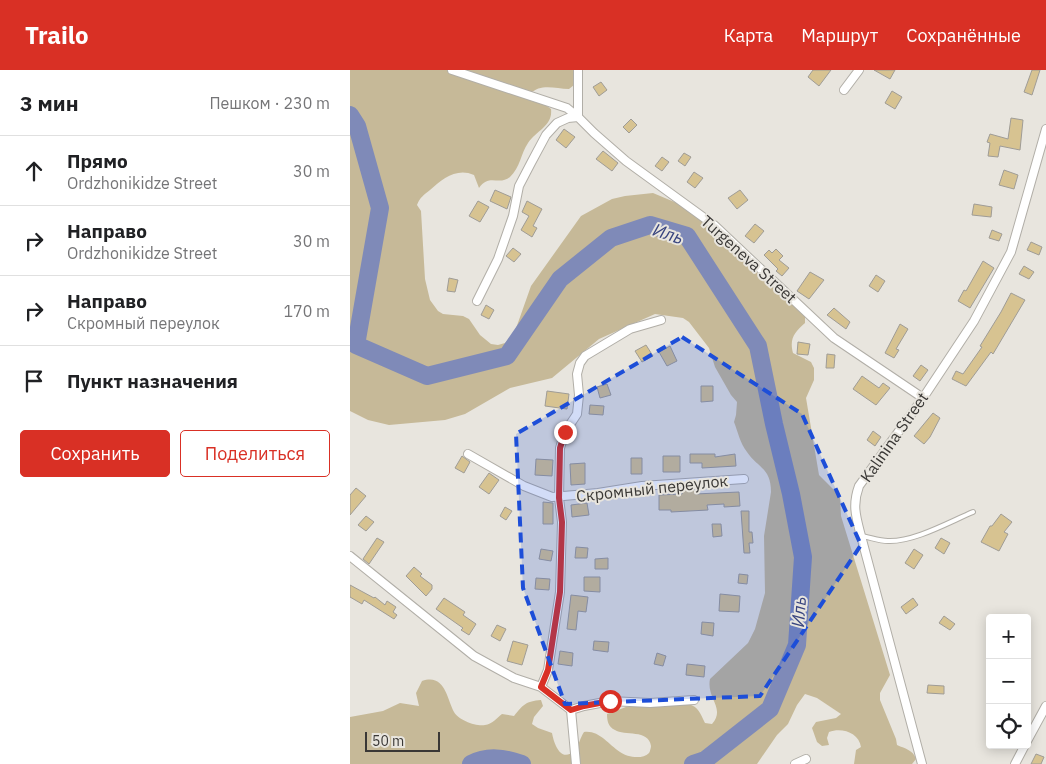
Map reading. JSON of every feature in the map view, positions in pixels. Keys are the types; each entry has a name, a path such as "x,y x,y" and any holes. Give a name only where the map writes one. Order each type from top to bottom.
{"street":[{"name":"Turgeneva Street","path":"452,70 567,108 626,161 714,225 834,338 923,398"},
{"path":"477,301 498,259 513,216 519,186 546,135 557,123 568,118 578,117 578,70"},
{"path":"844,90 859,70"},
{"name":"Kalinina Street","path":"922,764 861,536 854,508 855,497 859,486 923,398 974,320 1011,252 1046,129"},
{"name":"Скромный переулок","path":"541,687 548,670 560,592 562,522 559,498 560,448 565,432 577,414 579,395 577,374 580,363 585,356 630,328 661,320"},
{"name":"Скромный переулок","path":"468,454 524,486 559,498 642,486 744,479"},
{"path":"350,556 474,656 514,678 541,687 571,710 576,762"},
{"path":"571,710 610,701 650,703 694,700"},
{"path":"1031,734 1046,706"},
{"path":"1015,764 1023,749"},
{"path":"795,764 806,759"}],"lane":[{"path":"861,536 887,541 901,540 973,512"}],"highlighted area":[{"path":"682,337 802,414 861,545 760,696 565,704 523,588 516,434"}],"shaded area":[{"path":"350,70 574,70 574,85 569,89 548,87 530,94 551,109 550,120 528,143 516,169 510,177 502,180 487,181 479,188 474,175 462,172 456,173 445,178 422,196 417,205 421,211 425,279 430,300 438,311 443,314 463,316 469,319 480,335 491,344 505,343 514,334 531,286 581,216 612,199 653,193 684,206 805,316 805,323 798,329 792,339 792,348 793,353 811,362 814,368 814,380 806,398 819,475 840,496 841,516 890,675 880,693 880,700 897,745 909,750 915,756 916,759 912,764 854,764 856,750 861,747 860,742 849,732 839,730 829,732 827,738 829,745 822,746 817,742 812,728 816,722 836,718 841,714 817,698 805,694 797,705 788,724 777,735 757,764 350,764 350,717 383,711 400,703 419,706 416,693 422,681 430,680 436,681 444,689 456,715 463,720 477,725 490,723 502,714 514,716 525,704 541,700 543,706 534,717 532,724 552,733 556,747 562,754 566,755 575,750 584,732 599,735 626,755 639,757 649,753 651,746 646,737 619,732 609,725 607,714 626,707 688,704 697,709 705,723 712,724 717,713 711,692 710,679 748,643 755,629 765,593 764,536 771,492 769,478 747,452 739,437 734,422 737,402 715,367 709,348 689,322 683,318 655,314 599,339 552,378 510,388 465,414 445,420 389,425 368,420 350,411"}],"building":[{"path":"813,70 831,70 819,86 808,77"},
{"path":"874,70 895,70 890,79"},
{"path":"1032,70 1040,70 1032,95 1024,92"},
{"path":"601,82 607,90 599,96 593,87"},
{"path":"892,91 902,97 895,109 885,103"},
{"path":"1011,118 1023,120 1020,150 1000,146 998,157 988,156 990,143 987,142 990,134 1008,139"},
{"path":"631,119 637,125 629,133 623,127"},
{"path":"564,129 575,137 566,148 556,140"},
{"path":"603,151 618,163 612,171 596,159"},
{"path":"684,153 691,157 685,166 678,161"},
{"path":"662,157 669,162 662,171 655,166"},
{"path":"1004,170 1018,175 1014,189 999,185"},
{"path":"694,172 703,178 695,188 687,182"},
{"path":"495,190 511,197 507,209 490,201"},
{"path":"740,190 748,200 737,209 728,198"},
{"path":"478,201 489,207 480,222 469,216"},
{"path":"527,201 542,209 533,226 537,228 532,237 521,230 529,216 522,212"},
{"path":"974,204 992,207 991,217 972,215"},
{"path":"755,224 764,231 754,243 745,236"},
{"path":"992,230 1002,234 999,241 989,238"},
{"path":"1031,242 1042,247 1039,255 1027,250"},
{"path":"513,248 521,254 514,262 506,256"},
{"path":"776,249 783,256 779,260 789,268 782,276 776,271 778,269 764,255 769,250 772,253"},
{"path":"983,261 994,268 970,308 958,301"},
{"path":"1024,266 1034,272 1029,279 1019,274"},
{"path":"810,272 824,280 809,299 797,291"},
{"path":"876,275 885,281 878,292 869,286"},
{"path":"449,278 458,280 455,292 447,291"},
{"path":"1011,293 1025,300 993,354 991,352 966,386 952,379 956,371 963,374 982,347 980,346"},
{"path":"486,305 494,310 489,319 481,315"},
{"path":"834,308 850,322 846,329 827,315"},
{"path":"900,324 908,329 896,349 899,350 894,358 885,353"},
{"path":"798,342 810,344 808,355 797,354"},
{"path":"646,345 653,356 642,362 635,351"},
{"path":"670,346 677,361 667,366 659,352"},
{"path":"827,354 835,355 834,368 826,368"},
{"path":"921,365 928,370 920,381 913,376"},
{"path":"862,376 879,388 883,383 890,388 876,405 853,389"},
{"path":"607,384 611,395 600,398 597,387"},
{"path":"701,386 713,386 713,401 701,402"},
{"path":"547,391 569,394 567,409 545,406"},
{"path":"590,405 604,406 603,415 589,414"},
{"path":"933,413 940,418 924,444 914,436"},
{"path":"873,431 881,437 875,446 867,440"},
{"path":"690,454 715,454 715,457 735,454 736,466 702,468 702,463 690,463"},
{"path":"462,456 470,462 464,473 455,468"},
{"path":"663,456 680,456 680,472 663,472"},
{"path":"631,458 642,458 642,474 631,474"},
{"path":"536,459 553,460 552,476 535,475"},
{"path":"585,463 585,484 571,485 570,464"},
{"path":"489,473 499,480 489,494 479,487"},
{"path":"356,488 366,496 350,515 350,495"},
{"path":"694,489 695,494 739,492 740,506 724,507 724,504 707,505 708,510 671,512 671,510 659,510 659,495 682,494 682,490"},
{"path":"543,502 553,503 553,524 543,524"},
{"path":"587,503 589,515 572,517 571,505"},
{"path":"505,507 512,511 506,520 500,516"},
{"path":"741,511 749,511 749,532 752,532 753,543 749,543 750,553 744,553"},
{"path":"1001,514 1012,522 1004,532 1008,534 999,551 981,542 990,526"},
{"path":"366,516 374,522 366,531 358,525"},
{"path":"712,524 721,524 722,536 713,537"},
{"path":"377,538 384,542 369,564 363,559"},
{"path":"941,538 950,543 944,554 935,548"},
{"path":"576,547 588,548 587,558 575,558"},
{"path":"541,549 553,551 551,561 539,559"},
{"path":"914,549 923,555 914,569 905,563"},
{"path":"608,558 608,569 595,569 595,559"},
{"path":"414,567 422,574 420,576 432,585 432,589 426,596 406,576"},
{"path":"739,574 748,575 747,584 738,583"},
{"path":"584,577 600,577 600,592 584,591"},
{"path":"536,578 550,579 549,590 535,589"},
{"path":"350,585 375,597 385,605 387,601 396,607 393,612 397,615 394,619 364,600 362,604 350,597"},
{"path":"720,594 740,596 739,612 719,611"},
{"path":"571,595 588,597 586,612 578,611 576,630 567,629"},
{"path":"444,598 465,612 463,615 476,624 469,635 461,630 463,628 436,609"},
{"path":"913,598 918,605 906,614 901,607"},
{"path":"944,616 955,624 950,630 939,623"},
{"path":"702,622 714,623 713,636 701,634"},
{"path":"497,625 506,629 500,641 491,636"},
{"path":"513,641 528,645 522,665 507,661"},
{"path":"594,641 609,642 608,652 593,650"},
{"path":"560,651 573,653 572,666 558,664"},
{"path":"657,653 666,656 663,666 654,664"},
{"path":"687,664 705,666 704,677 686,675"},
{"path":"928,685 944,686 944,694 927,693"},
{"path":"1036,754 1044,757 1041,764 1031,764"}],"waterway":[{"name":"Иль","path":"350,115 357,126 380,208 356,345 427,376 507,356 560,279 611,238 650,225 687,236 758,346 803,557 797,645 770,709 705,760 693,764"},
{"name":"Иль","path":"471,764 490,758 509,760 522,764"}],"route":[{"path":"565,432 560,448 559,498 562,522 560,592 548,670 541,687 571,710 610,701"}]}
